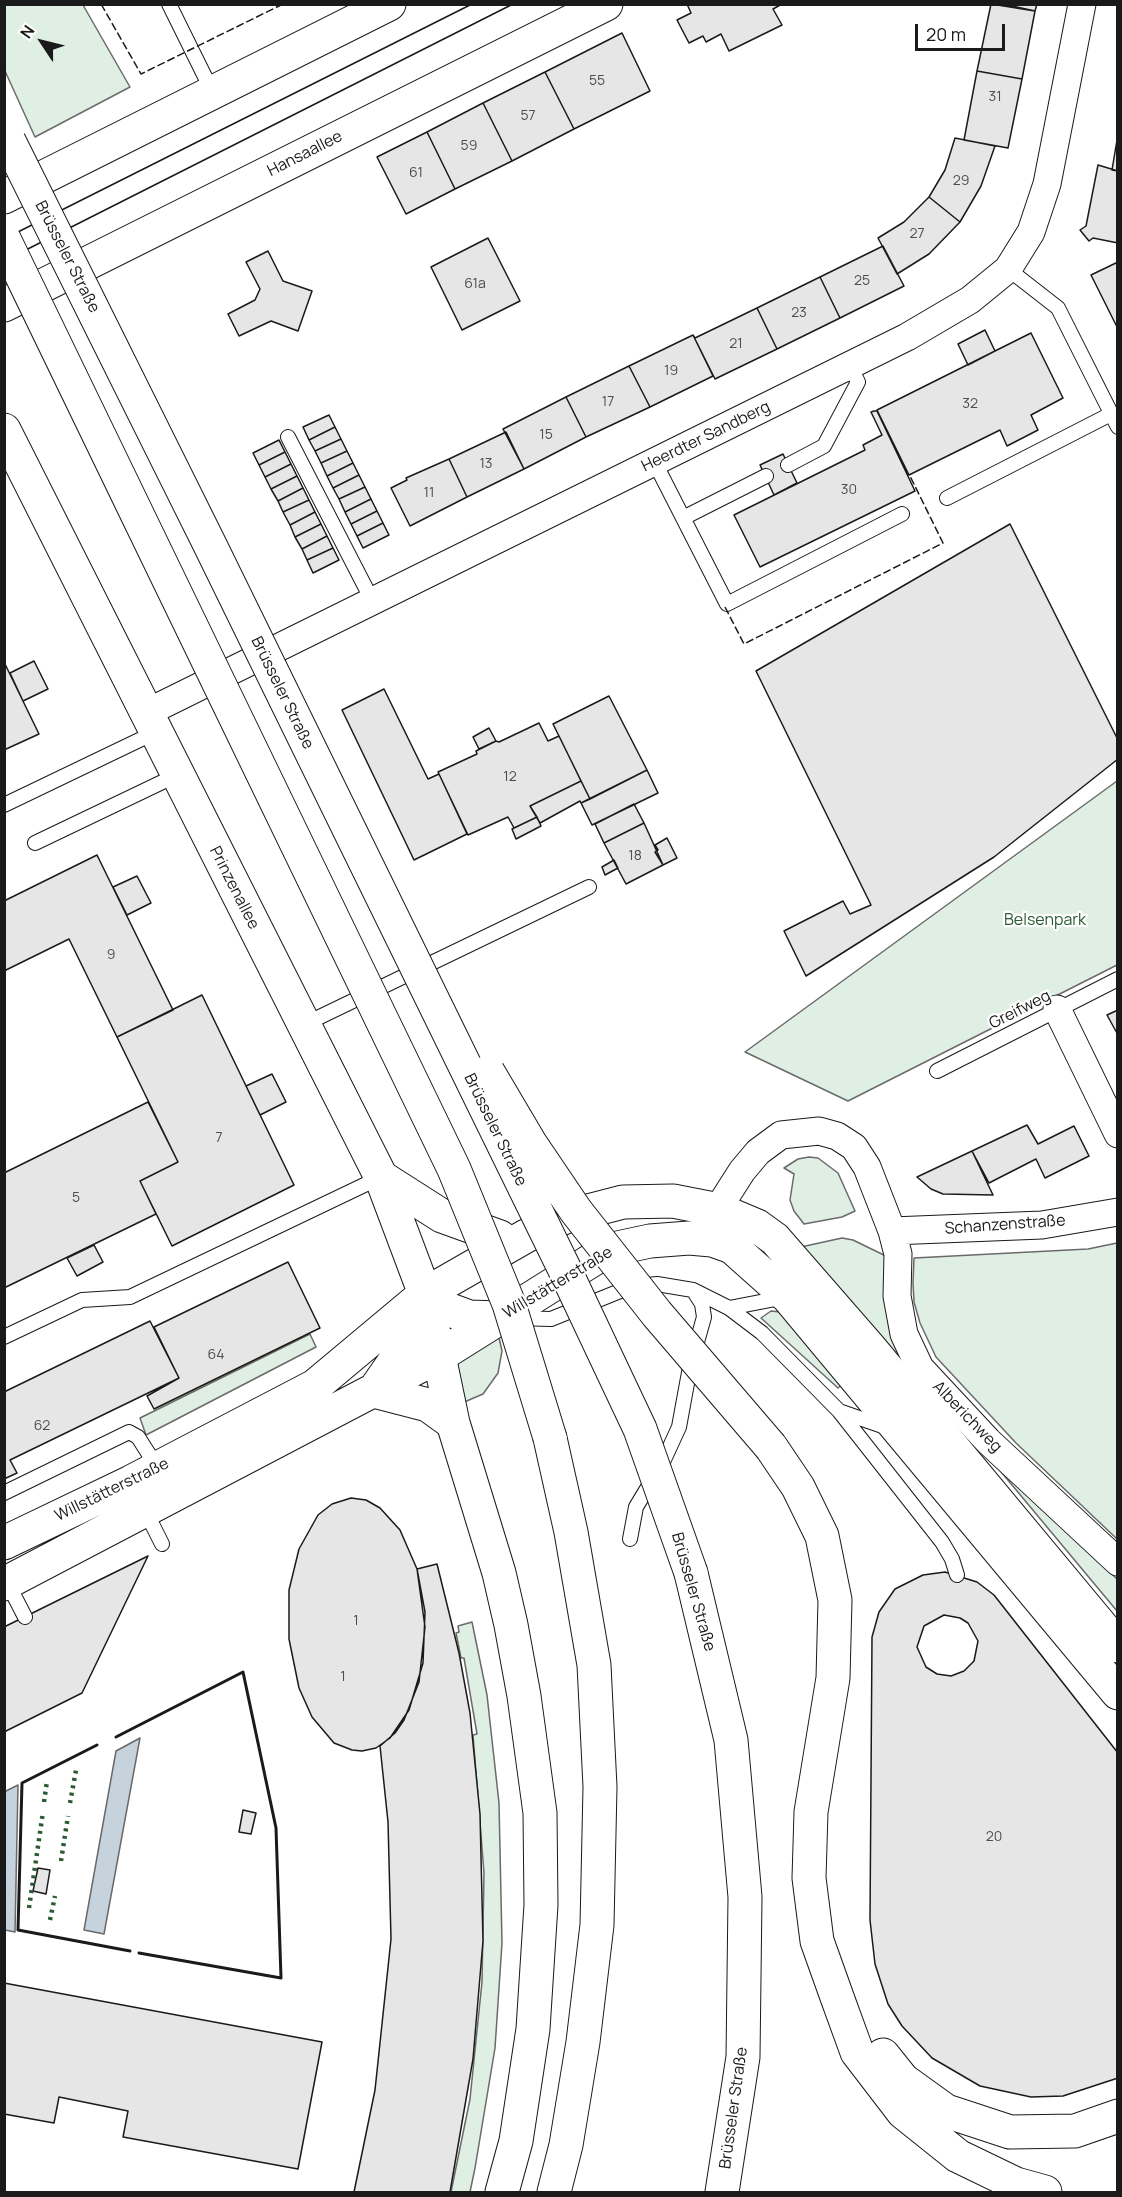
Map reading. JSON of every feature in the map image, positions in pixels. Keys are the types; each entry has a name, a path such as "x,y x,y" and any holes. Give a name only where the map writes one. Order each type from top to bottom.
{"main road":[{"path":"4,197 389,4"},
{"name":"Hansaallee","path":"6,306 606,4"},
{"name":"Brüsseler Straße","path":"7,137 214,554 640,1429 691,1573 731,1740 745,1897 743,2058 722,2193"},
{"path":"4,239 454,1169 509,1304 550,1438 571,1532 594,1665 600,1787 597,1925 583,2042 566,2145 554,2193"},
{"name":"Prinzenallee","path":"4,430 381,1177 425,1294 453,1423 499,1574 511,1625 525,1696 540,1813 541,1905 533,2029 516,2141 502,2193"},
{"path":"421,980 446,998 530,1143 576,1211 657,1314 771,1448 798,1487 822,1536 835,1600 833,1678 812,1812 809,1878 818,1941 857,2052 903,2112 958,2156 1030,2188"},
{"path":"381,1177 442,1216 497,1237 526,1236"},
{"name":"Willstätterstraße","path":"5,1581 142,1490 315,1386 425,1294 526,1236 565,1217 623,1202 673,1201 719,1210 757,1226 775,1239 870,1348 1118,1646"},
{"name":"Willstätterstraße","path":"4,1543 142,1490 374,1390 439,1356 608,1250 642,1243 689,1238 712,1240 732,1247"},
{"path":"732,1247 788,1297 1118,1693"},
{"path":"425,1294 442,1307 469,1317 500,1318"},
{"name":"Willstätterstraße","path":"374,1390 406,1345 425,1294"},
{"path":"374,1390 428,1405 453,1423"},
{"path":"837,1997 903,2080 946,2111 1010,2132 1075,2131 1118,2116"}],"street":[{"name":"Heerdter Sandberg","path":"151,722 373,602 850,366 942,319 970,300 1008,269 1032,232 1042,204 1082,4"},
{"path":"1057,1009 1118,1134"},
{"name":"Alberichweg","path":"719,1210 742,1171 768,1143 781,1135 819,1131 837,1136 861,1156 892,1231 898,1254 897,1296 904,1335 920,1368 988,1441 1118,1562"},
{"path":"689,1238 706,1227 719,1210"},
{"path":"719,1210 722,1225 732,1247"},
{"name":"Schanzenstraße","path":"892,1231 1042,1225 1118,1212"}],"lane":[{"path":"169,4 213,93"},
{"path":"1008,269 1058,308 1112,408 1118,427"},
{"path":"788,465 824,447 858,382 850,366"},
{"path":"947,498 1112,408"},
{"path":"288,437 373,602"},
{"path":"655,463 727,604 902,514"},
{"path":"683,518 766,476"},
{"path":"4,805 94,762 151,722"},
{"path":"35,843 177,775"},
{"path":"303,1025 589,886"},
{"name":"Greifweg","path":"937,1071 1118,979"},
{"path":"4,1337 82,1300 130,1297 381,1177"},
{"path":"500,1318 551,1318 630,1287 657,1284 693,1290 729,1308 762,1333 839,1412 942,1542 952,1559 957,1575"},
{"path":"630,1539 636,1507 662,1464 679,1427 690,1366 704,1317 702,1305 693,1290"},
{"path":"729,1308 788,1297"},
{"path":"839,1412 901,1433"},
{"path":"4,1493 129,1432 138,1437 142,1490 162,1544"},
{"path":"5,1581 25,1617"}],"green space":[{"path":"4,5 83,5 130,87 35,137 5,71"},
{"name":"Belsenpark","path":"1117,781 1117,965 848,1101 745,1052"},
{"path":"818,1158 838,1173 855,1211 842,1217 804,1224 794,1211 790,1200 794,1174 784,1168 798,1159"},
{"path":"842,1238 853,1240 892,1259 904,1369 801,1247"},
{"path":"1118,1243 1117,1539 1016,1443 936,1357 920,1323 914,1302 913,1283 914,1258 1088,1249"},
{"path":"771,1311 780,1312 843,1384 838,1388 761,1318"},
{"path":"498,1333 502,1351 498,1373 483,1394 462,1403 453,1366"},
{"path":"310,1334 316,1347 146,1435 140,1418"},
{"path":"997,1467 1117,1579 1117,1611"},
{"path":"472,1622 487,1695 499,1803 502,1943 495,2048 475,2168 470,2192 451,2192 470,2099 482,1982 484,1873 473,1735 477,1734 464,1658 461,1658 456,1633 459,1632 458,1626"}],"shaded area":[{"path":"140,1738 104,1934 84,1930 116,1751"},
{"path":"18,1785 15,1932 5,1930 4,1792"}],"building":[{"path":"687,4 782,4 773,9 782,25 729,51 721,34 706,42 703,36 689,43 677,20 691,13"},
{"path":"991,4 1035,11 1022,79 977,71"},
{"path":"1003,4 1037,4 1035,11"},
{"path":"622,33 650,91 574,129 545,72"},
{"path":"977,71 1022,79 1008,148 964,140"},
{"path":"545,72 574,129 512,161 483,103"},
{"path":"483,103 512,161 455,189 427,132"},
{"path":"427,132 455,189 406,214 377,157"},
{"path":"1118,134 1118,171 1112,170"},
{"path":"955,138 995,146 981,186 960,222 929,197 945,170"},
{"path":"1098,165 1118,171 1118,243 1093,238 1089,241 1080,230 1086,226"},
{"path":"929,197 960,222 929,254 897,274 878,238 904,222"},
{"path":"488,238 520,301 462,330 431,267"},
{"path":"883,246 904,286 840,318 820,277"},
{"path":"268,251 283,281 312,291 298,331 271,321 239,336 228,314 255,300 260,289 246,262"},
{"path":"1118,262 1118,329 1091,275"},
{"path":"820,277 840,318 777,349 757,308"},
{"path":"757,308 777,349 715,379 693,335 695,338"},
{"path":"985,330 995,351 968,365 958,344"},
{"path":"1031,333 1063,398 1031,415 1038,430 1007,446 1000,430 909,475 877,410"},
{"path":"693,335 713,376 650,407 629,366"},
{"path":"629,366 650,407 586,437 566,397"},
{"path":"566,397 586,437 524,469 503,429"},
{"path":"877,411 915,491 760,567 734,515 865,450 863,445 882,435 871,412"},
{"path":"329,415 335,427 309,440 303,427"},
{"path":"335,427 341,439 315,451 309,440"},
{"path":"506,432 524,469 467,497 449,459"},
{"path":"341,439 347,451 321,463 315,451"},
{"path":"279,440 285,452 259,465 253,453"},
{"path":"347,451 353,463 327,476 321,463"},
{"path":"285,452 291,464 265,477 259,465"},
{"path":"783,454 797,483 774,495 760,465"},
{"path":"449,459 467,497 410,526 391,488 407,480 406,478"},
{"path":"353,463 359,475 333,488 327,476"},
{"path":"291,464 297,476 271,489 265,477"},
{"path":"359,475 365,487 339,499 333,488"},
{"path":"297,476 303,488 278,501 271,489"},
{"path":"365,487 371,499 345,512 339,499"},
{"path":"303,488 309,500 283,512 278,501"},
{"path":"371,499 377,511 351,524 345,512"},
{"path":"309,500 315,512 290,525 283,512"},
{"path":"377,511 383,523 357,536 351,524"},
{"path":"315,512 321,524 295,537 290,525"},
{"path":"383,523 389,535 363,548 357,536"},
{"path":"321,524 327,536 302,549 295,537"},
{"path":"1010,524 1118,740 1118,759 994,857 806,976 784,931 843,901 850,914 871,905 756,671"},
{"path":"327,536 333,548 307,560 302,549"},
{"path":"333,548 339,560 313,573 307,560"},
{"path":"34,661 48,689 23,701 10,673"},
{"path":"4,662 39,734 4,750"},
{"path":"384,689 428,779 439,774 467,834 414,860 342,710"},
{"path":"609,696 647,770 590,799 553,724"},
{"path":"539,723 548,741 559,736 581,781 530,806 537,817 514,828 508,817 468,835 438,772 477,754 476,751 496,741 499,742"},
{"path":"489,728 496,741 479,749 473,737"},
{"path":"647,770 658,793 592,825 581,803"},
{"path":"581,781 590,799 581,803 580,801 540,823 530,806"},
{"path":"634,804 644,823 604,843 595,824"},
{"path":"537,817 541,826 516,839 512,829"},
{"path":"644,823 663,865 626,884 604,843"},
{"path":"667,838 677,858 663,865 655,852 658,850 655,845"},
{"path":"97,855 173,1010 117,1037 69,939 4,971 4,901"},
{"path":"614,860 618,868 605,875 602,867"},
{"path":"137,876 151,903 127,915 113,887"},
{"path":"202,995 294,1185 172,1246 140,1181 178,1162 117,1037"},
{"path":"1118,1010 1118,1035 1107,1015"},
{"path":"272,1074 286,1102 260,1115 246,1086"},
{"path":"148,1102 178,1162 140,1181 156,1214 4,1288 4,1173"},
{"path":"1027,1125 1038,1144 1074,1126 1089,1156 1045,1178 1036,1159 989,1183 972,1151"},
{"path":"972,1151 993,1195 943,1194 931,1189 917,1177"},
{"path":"94,1245 103,1262 77,1276 67,1258"},
{"path":"288,1262 320,1328 154,1409 147,1396 179,1378 154,1327"},
{"path":"150,1321 179,1378 10,1460 17,1473 4,1479 4,1392"},
{"path":"351,1498 366,1500 380,1508 400,1530 417,1569 425,1612 423,1663 409,1710 390,1738 376,1748 362,1751 334,1743 312,1717 299,1688 289,1639 289,1590 299,1549 318,1515 332,1504"},
{"path":"148,1556 82,1693 4,1732 4,1627"},
{"path":"437,1564 459,1653 470,1713 480,1814 483,1941 473,2059 450,2192 354,2192 375,2090 391,1939 388,1822 380,1746 395,1733 404,1720 419,1682 425,1627 417,1569"},
{"path":"945,1572 977,1582 994,1595 1118,1753 1118,2078 1063,2096 1031,2097 980,2086 932,2058 902,2026 888,2004 875,1964 870,1920 872,1637 879,1612 895,1589 923,1575","holes":["944,1615 960,1618 968,1623 978,1641 974,1661 964,1671 951,1676 937,1674 926,1667 917,1647 924,1626"]},
{"path":"243,1810 256,1813 251,1834 239,1832"},
{"path":"38,1868 50,1870 46,1894 33,1891"},
{"path":"4,1983 322,2042 298,2169 123,2137 128,2111 59,2097 54,2123 4,2114"}],"tram line":[{"path":"4,239 472,4"},
{"path":"4,261 513,4"}],"hedge":[{"path":"70,1803 76,1770"},
{"path":"44,1802 47,1781"},
{"path":"29,1908 43,1812"},
{"path":"61,1861 68,1816"},
{"path":"50,1920 55,1896"}],"fence":[{"path":"101,4 141,74 283,4"},
{"path":"725,607 744,644 943,543 910,476"}],"wall":[{"path":"116,1737 243,1672 276,1828 281,1978 139,1953"},
{"path":"97,1745 22,1783 18,1930 130,1951"}]}
